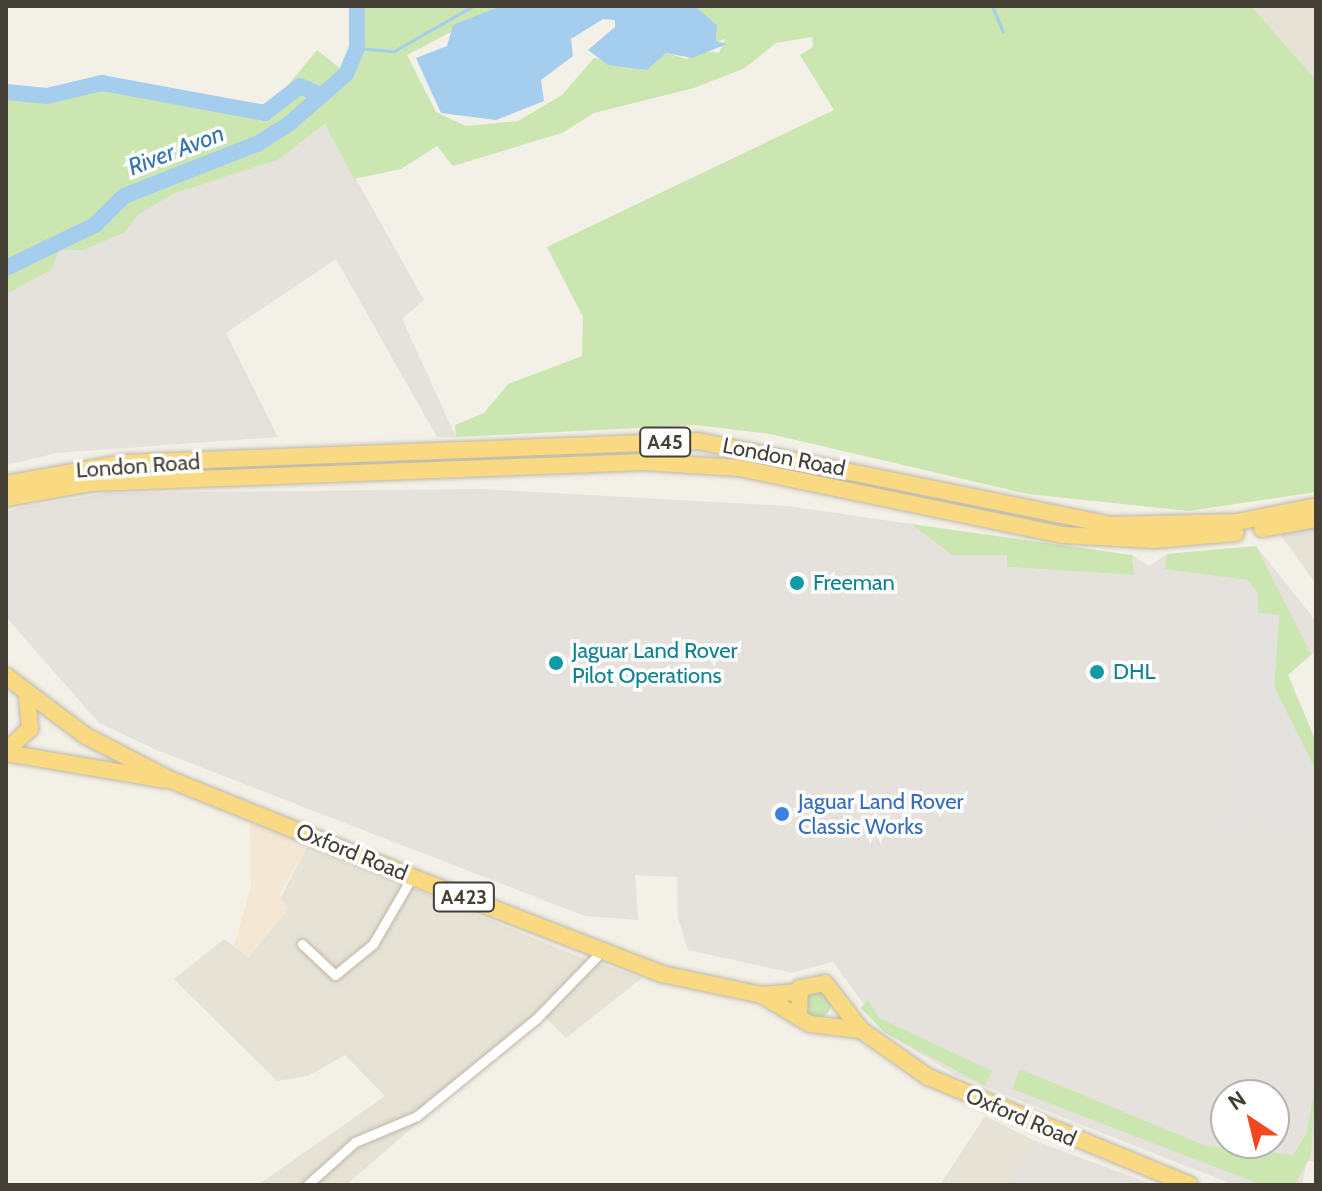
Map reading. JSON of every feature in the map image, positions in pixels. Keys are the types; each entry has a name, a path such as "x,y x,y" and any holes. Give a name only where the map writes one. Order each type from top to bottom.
{"highway":[{"name":"London Road","path":"6,484 124,463 698,441 1112,525 1224,523 1316,506"},
{"name":"London Road","path":"6,498 91,483 645,462 739,468 1063,535 1194,538 1316,519"},
{"name":"Oxford Road","path":"6,676 86,736 171,780 412,877 662,974 762,995 797,992"},
{"path":"6,752 32,723 26,689"},
{"name":"Oxford Road","path":"6,752 171,780"},
{"path":"820,982 837,997 834,1015 823,1023 799,1016 797,992 820,982"},
{"name":"Oxford Road","path":"762,995 799,1016"},
{"name":"Oxford Road","path":"837,997 861,1030 928,1077 1190,1185"},
{"name":"Oxford Road","path":"823,1023 861,1030"}],"street":[{"path":"302,944 335,975 373,944 412,877"},
{"path":"307,1185 355,1142 417,1116 536,1019 603,950"}],"shaded area":[{"path":"1251,6 1316,6 1316,80 1278,39"},
{"path":"325,124 424,300 402,319 456,437 437,437 336,259 226,333 278,437 57,453 6,465 6,295 52,269 59,250 83,250 124,233 139,214 173,194 278,160"},
{"path":"480,489 788,506 911,524 952,555 1007,555 1007,567 1134,575 1132,555 1149,566 1167,554 1256,546 1316,621 1316,651 1288,675 1316,742 1316,1162 1307,1160 1302,1185 1234,1185 956,1075 884,1032 833,962 792,973 688,950 678,918 677,877 635,875 638,920 585,916 159,751 99,723 6,617 6,512 108,493"},
{"path":"1316,527 1316,584 1280,534"},
{"path":"1244,613 1279,615 1274,687 1316,771 1316,831 1276,828 1270,804 1253,803 1245,824 1227,823"},
{"path":"250,823 308,845 279,896 289,909 248,958 234,946 251,887"},
{"path":"308,845 577,956 642,978 566,1038 543,1015 346,1185 258,1185 385,1096 345,1055 308,1076 277,1081 174,979 224,939 249,958"},
{"path":"985,1116 1033,1140 1010,1185 940,1185"},
{"path":"1033,1140 1154,1185 1010,1185"}],"green space":[{"path":"357,6 501,6 407,55 436,112 466,126 518,121 562,95 594,58 644,70 666,53 687,59 700,50 719,53 725,39 716,42 717,25 695,6 1251,6 1316,80 1316,492 1189,511 1028,494 770,434 696,425 456,437 455,425 484,413 508,384 582,356 583,317 547,247 834,110 800,55 813,47 812,37 776,43 745,68 694,88 594,113 562,133 453,166 437,146 401,169 354,179 325,124 278,160 173,194 139,214 124,233 83,250 59,250 52,269 6,295 6,92 47,96 102,83 265,113 317,50 346,73 357,48"},
{"path":"911,524 1132,555 1134,575 1007,567 1007,555 952,555"},
{"path":"1256,546 1311,654 1288,675 1316,742 1316,771 1274,687 1279,615 1258,613 1258,593 1248,580 1165,569 1167,554"},
{"path":"817,990 827,994 831,1004 827,1014 817,1018 807,1014 803,1004 807,994"},
{"path":"867,1000 879,1018 992,1071 985,1086 884,1032 861,1008"},
{"path":"1020,1069 1210,1146 1210,1159 1290,1159 1307,1133 1316,1078 1311,1155 1295,1185 1262,1185 1012,1089"}],"water":[{"path":"501,6 695,6 717,25 716,41 727,44 692,58 666,53 647,70 608,65 588,50 615,27 615,20 603,19 571,39 573,56 541,80 544,101 496,120 441,113 416,58 447,46 453,25"}],"waterway":[{"name":"River Avon","path":"6,268 95,225 124,196 257,144 290,123 346,74 357,48 357,6"},
{"path":"357,48 394,51 473,6"},
{"path":"992,6 1003,32"},
{"name":"River Avon","path":"6,92 47,96 102,83 265,113 300,86 320,95"}],"place":[{"name":"Freeman","path":"797,583"},
{"name":"Jaguar Land Rover Pilot Operations","path":"556,663"},
{"name":"DHL","path":"1097,672"},
{"name":"Jaguar Land Rover Classic Works","path":"782,814"}]}
